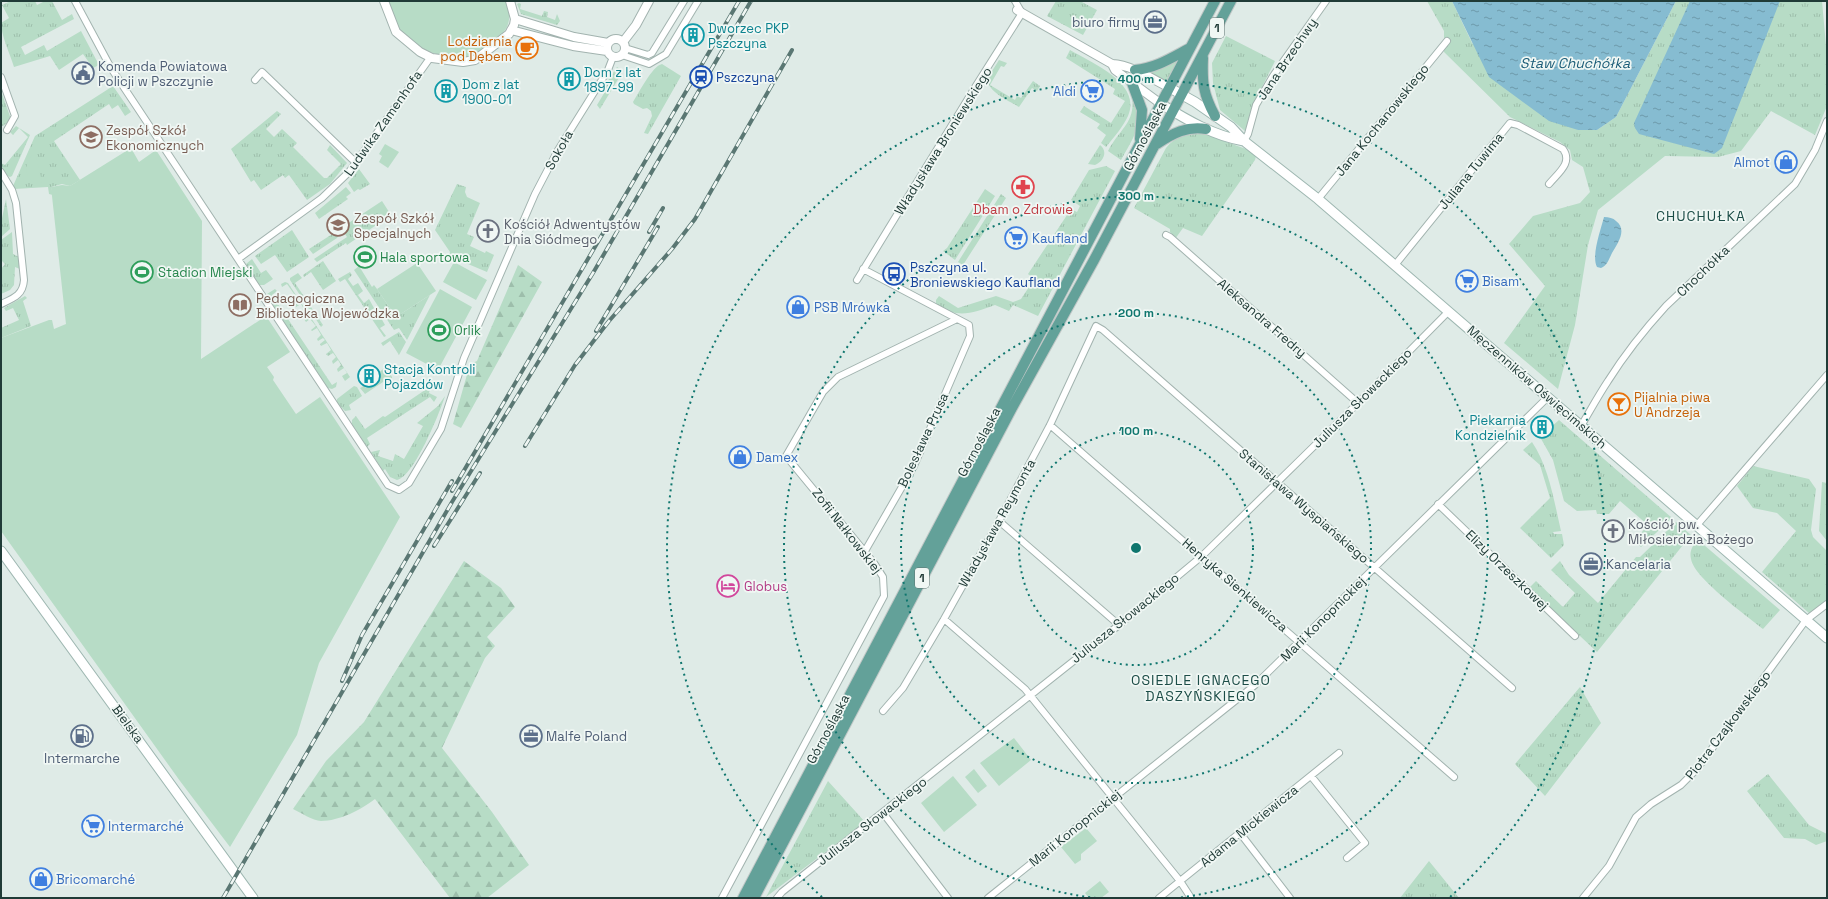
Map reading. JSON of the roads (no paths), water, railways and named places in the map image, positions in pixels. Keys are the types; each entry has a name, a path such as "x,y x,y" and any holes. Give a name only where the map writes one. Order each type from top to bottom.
{"main road":[{"name":"Górnośląska","path":"743,898 1215,1"},
{"name":"Górnośląska","path":"754,898 1022,388 1156,145 1231,1"},
{"path":"1135,70 1148,69 1164,63 1190,48"},
{"path":"1203,56 1202,86 1206,100 1215,116"},
{"path":"1132,83 1142,110 1139,145"},
{"name":"Męczenników Oświęcimskich","path":"1170,88 1231,127 1244,141 1284,170 1827,638"},
{"name":"Męczenników Oświęcimskich","path":"1161,104 1206,129 1228,138 1244,141"},
{"path":"1156,145 1182,130 1196,128 1206,129"},
{"name":"Bielska","path":"1,551 253,898"}],"street":[{"path":"75,1 111,68 238,259"},
{"path":"384,1 396,32 420,52 430,58 463,62 472,61 506,37 512,30 515,19 510,1"},
{"path":"515,19 574,36 609,50 618,57 649,1"},
{"path":"623,48 648,55 655,51 684,1"},
{"path":"609,50 615,39 623,48 648,64 660,58 666,54 698,1"},
{"path":"1015,1 1019,12"},
{"name":"Jana Brzechwy","path":"1244,141 1248,134 1256,105 1273,76 1326,1"},
{"name":"Męczenników Oświęcimskich","path":"1019,12 1112,64 1119,64 1135,70 1170,88"},
{"name":"Władysława Broniewskiego","path":"856,280 977,84 1019,12"},
{"path":"512,30 573,46 609,50"},
{"name":"Jana Kochanowskiego","path":"1318,199 1447,41"},
{"name":"Sokoła","path":"238,259 388,485 399,490 405,488 441,429 464,358 512,247 558,150 608,70 609,50"},
{"name":"Ludwika Zamenhofa","path":"238,259 322,198 350,172 430,58"},
{"name":"Męczenników Oświęcimskich","path":"1112,64 1115,70 1161,104"},
{"path":"255,80 262,72 352,159 357,160"},
{"path":"1,77 16,116 7,130"},
{"name":"Chochółka","path":"1581,426 1627,353 1666,306 1795,184 1815,150 1827,120"},
{"name":"Juliana Tuwima","path":"1395,265 1510,123 1518,125 1563,148 1566,162 1548,184"},
{"path":"1,172 12,190 16,203 24,280 22,290 19,294 1,304"},
{"name":"Aleksandra Fredry","path":"1166,235 1358,402"},
{"path":"863,269 957,319"},
{"name":"Juliusza Słowackiego","path":"777,898 782,892 1119,625 1202,556 1449,311"},
{"name":"Bolesława Prusa","path":"865,551 914,466 970,336 969,325 957,319"},
{"name":"Zofii Nałkowskiej","path":"722,898 884,596 883,577 874,563 786,456 823,392 838,377 957,319"},
{"name":"Władysława Reymonta","path":"883,711 903,688 1000,521 1050,425 1096,326"},
{"name":"Stanisława Wyspiańskiego","path":"1096,326 1103,330 1512,688"},
{"path":"1696,526 1827,375"},
{"name":"Marii Konopnickiej","path":"988,898 1113,797 1216,718 1255,685 1548,397"},
{"name":"Henryka Sienkiewicza","path":"1050,425 1300,641 1454,778"},
{"name":"Elizy Orzeszkowej","path":"1438,504 1575,636"},
{"path":"1000,521 1119,625"},
{"name":"Piotra Czajkowskiego","path":"1583,898 1609,866 1636,817 1651,804 1681,785 1697,769 1806,620 1827,604"},
{"path":"944,619 1029,695 1113,797 1180,881 1191,898"},
{"name":"Adama Mickiewicza","path":"1159,898 1339,753"},
{"path":"1311,776 1365,843 1347,858"},
{"path":"883,813 948,898"},
{"path":"1240,833 1290,898"}],"water":[{"name":"Staw Chuchółka","path":"1452,1 1676,1 1616,117 1597,130 1578,130 1549,121 1489,77"},
{"path":"1690,1 1780,1 1722,148 1714,154 1639,134 1634,123"},
{"path":"1604,217 1614,219 1621,229 1621,233 1619,241 1608,262 1601,268 1597,267 1595,256"}],"railway":[{"path":"452,491 739,1"},
{"path":"223,898 452,502 593,273 751,1"},
{"path":"525,446 575,365 609,321 672,249 695,219 792,50"},
{"path":"649,232 663,208"},
{"path":"596,331 658,227"},
{"path":"434,546 480,473"},
{"path":"342,681 362,635 452,481"}],"place":[{"name":"biuro firmy","path":"1155,22"},
{"name":"Dworzec PKP Pszczyna","path":"693,35"},
{"name":"Lodziarnia pod Dębem","path":"527,48"},
{"name":"Komenda Powiatowa Policji w Pszczynie","path":"83,73"},
{"name":"Pszczyna","path":"701,77"},
{"name":"Dom z lat 1897-99","path":"569,79"},
{"name":"Dom z lat 1900-01","path":"446,91"},
{"name":"Aldi","path":"1092,91"},
{"name":"Zespół Szkół Ekonomicznych","path":"91,137"},
{"name":"Almot","path":"1786,162"},
{"name":"Dbam o Zdrowie","path":"1023,187"},
{"name":"Zespół Szkół Specjalnych","path":"338,225"},
{"name":"Kościół Adwentystów Dnia Siódmego","path":"488,231"},
{"name":"Kaufland","path":"1016,238"},
{"name":"Hala sportowa","path":"365,257"},
{"name":"Stadion Miejski","path":"142,272"},
{"name":"Pszczyna ul. Broniewskiego Kaufland","path":"894,274"},
{"name":"Bisam","path":"1467,281"},
{"name":"Pedagogiczna Biblioteka Wojewódzka","path":"240,305"},
{"name":"PSB Mrówka","path":"798,307"},
{"name":"Orlik","path":"439,330"},
{"name":"Stacja Kontroli Pojazdów","path":"369,376"},
{"name":"Pijalnia piwa U Andrzeja","path":"1619,404"},
{"name":"Piekarnia Kondzielnik","path":"1542,427"},
{"name":"Damex","path":"740,457"},
{"name":"Kościół pw. Miłosierdzia Bożego","path":"1613,531"},
{"name":"Kancelaria","path":"1591,564"},
{"name":"Globus","path":"728,586"},
{"name":"Intermarche","path":"82,736"},
{"name":"Malfe Poland","path":"531,736"},
{"name":"Intermarché","path":"93,826"},
{"name":"Bricomarché","path":"41,879"}],"district":[{"name":"CHUCHUŁKA","path":"1701,216"},
{"name":"OSIEDLE IGNACEGO DASZYŃSKIEGO","path":"1201,688"}]}
